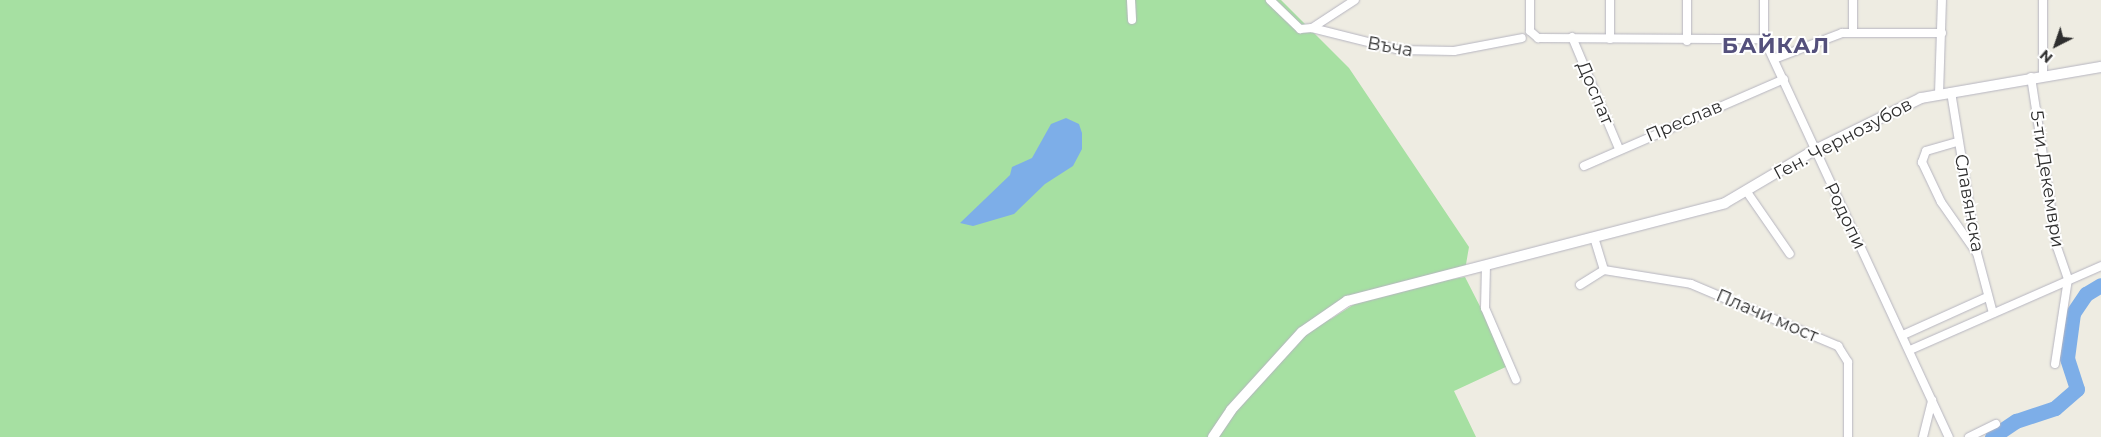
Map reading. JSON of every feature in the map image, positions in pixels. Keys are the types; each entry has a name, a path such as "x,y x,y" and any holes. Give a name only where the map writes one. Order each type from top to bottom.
{"street":[{"path":"1131,0 1132,20"},
{"name":"Въча","path":"1270,0 1295,26 1312,28 1373,45 1424,53 1522,38"},
{"path":"1312,28 1355,0"},
{"path":"1530,0 1533,36 1687,41 1764,39"},
{"path":"1610,0 1610,38"},
{"path":"1687,0 1687,41"},
{"name":"Родопи","path":"1764,0 1764,39 1784,78 1813,151 1904,336 1949,437"},
{"path":"1853,0 1853,33"},
{"path":"1939,94 1942,0"},
{"path":"2043,0 2043,75"},
{"path":"1774,59 1824,36 1853,33 1942,32"},
{"name":"Доспат","path":"1572,38 1619,149"},
{"name":"Ген. Чернозубов","path":"1213,437 1270,366 1335,307 1361,296 1725,203 1747,192 1813,151 1900,108 1939,94 2043,75 2101,67"},
{"name":"5-ти Декември","path":"2031,77 2057,247 2068,280"},
{"name":"Преслав","path":"1584,166 1784,78"},
{"name":"Славянска","path":"1951,92 1957,142 1977,253 1987,297 1993,313"},
{"path":"1957,142 1926,151 1922,162 1941,202 1977,253"},
{"path":"1747,192 1790,254"},
{"path":"1580,285 1604,270 1594,238"},
{"path":"1486,265 1485,308 1516,380"},
{"path":"1910,350 2101,266"},
{"name":"Плачи мост","path":"1604,270 1691,284 1838,346 1848,362 1848,437"},
{"path":"2055,364 2068,280"},
{"path":"1904,336 1987,297"},
{"path":"1923,437 1932,400"},
{"path":"1969,437 1996,424"}],"green space":[{"path":"0,0 1281,0 1349,68 1469,247 1465,270 1380,291 1465,277 1510,365 1454,391 1476,437 0,437","holes":["1370,294 1331,319 1361,296"]}],"water":[{"path":"1066,118 1079,124 1082,133 1082,149 1073,166 1045,184 1014,214 973,226 960,223 1010,175 1012,167 1032,158 1051,124"}],"waterway":[{"path":"1992,437 2016,421 2055,408 2077,389 2067,358 2073,313 2086,294 2101,285"}],"district":[{"name":"БАЙКАЛ","path":"1776,46"}]}
